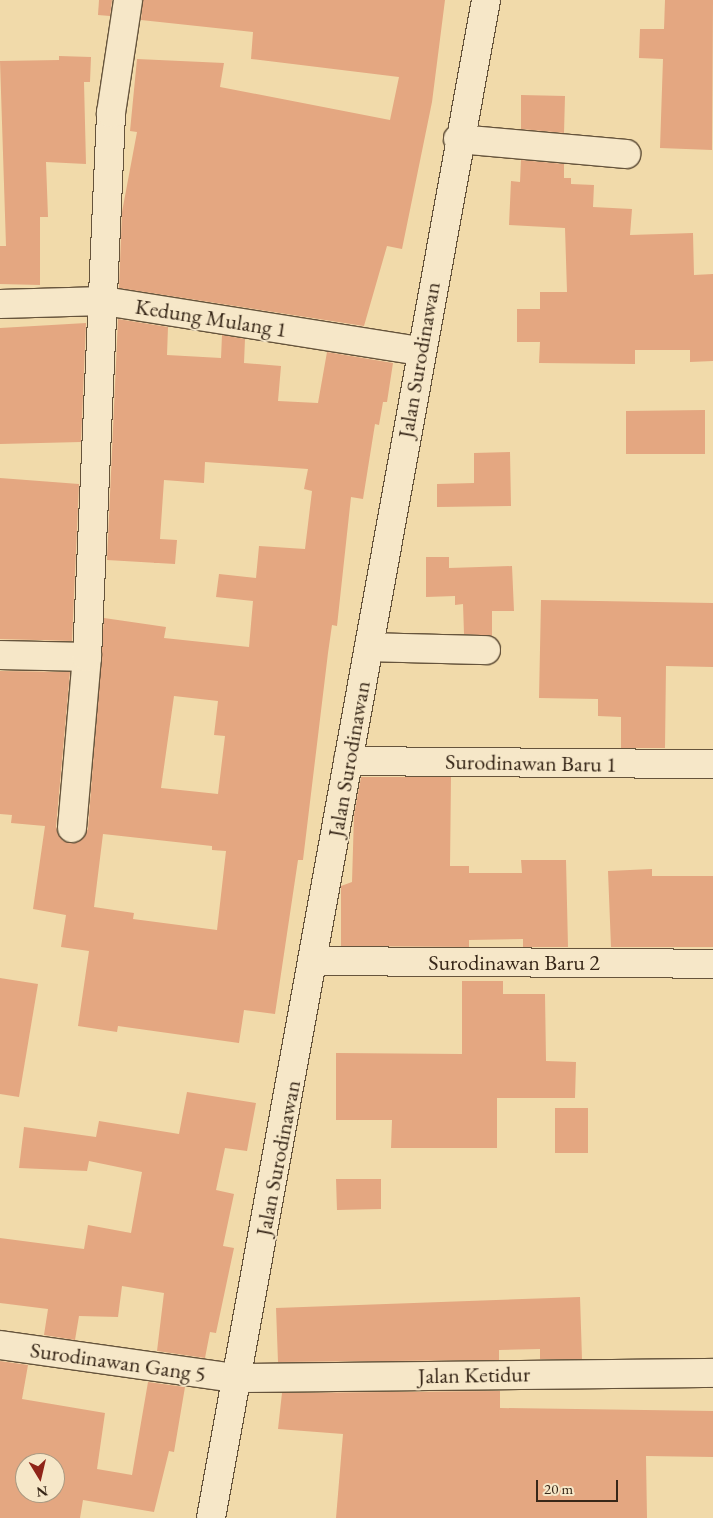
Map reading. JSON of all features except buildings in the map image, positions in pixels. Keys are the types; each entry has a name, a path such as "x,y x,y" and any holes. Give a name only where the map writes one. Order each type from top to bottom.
{"street":[{"path":"72,828 87,657 111,113 128,0"},
{"name":"Jalan Surodinawan","path":"211,1518 315,961 348,761 458,139 486,0"},
{"path":"458,139 626,154"},
{"name":"Kedung Mulang 1","path":"0,304 104,302 421,351"},
{"path":"369,648 486,650"},
{"path":"0,655 87,657"},
{"name":"Surodinawan Baru 1","path":"348,761 713,764"},
{"name":"Surodinawan Baru 2","path":"315,961 713,964"},
{"name":"Surodinawan Gang 5","path":"0,1345 236,1378"},
{"name":"Jalan Ketidur","path":"236,1378 713,1373"}]}
